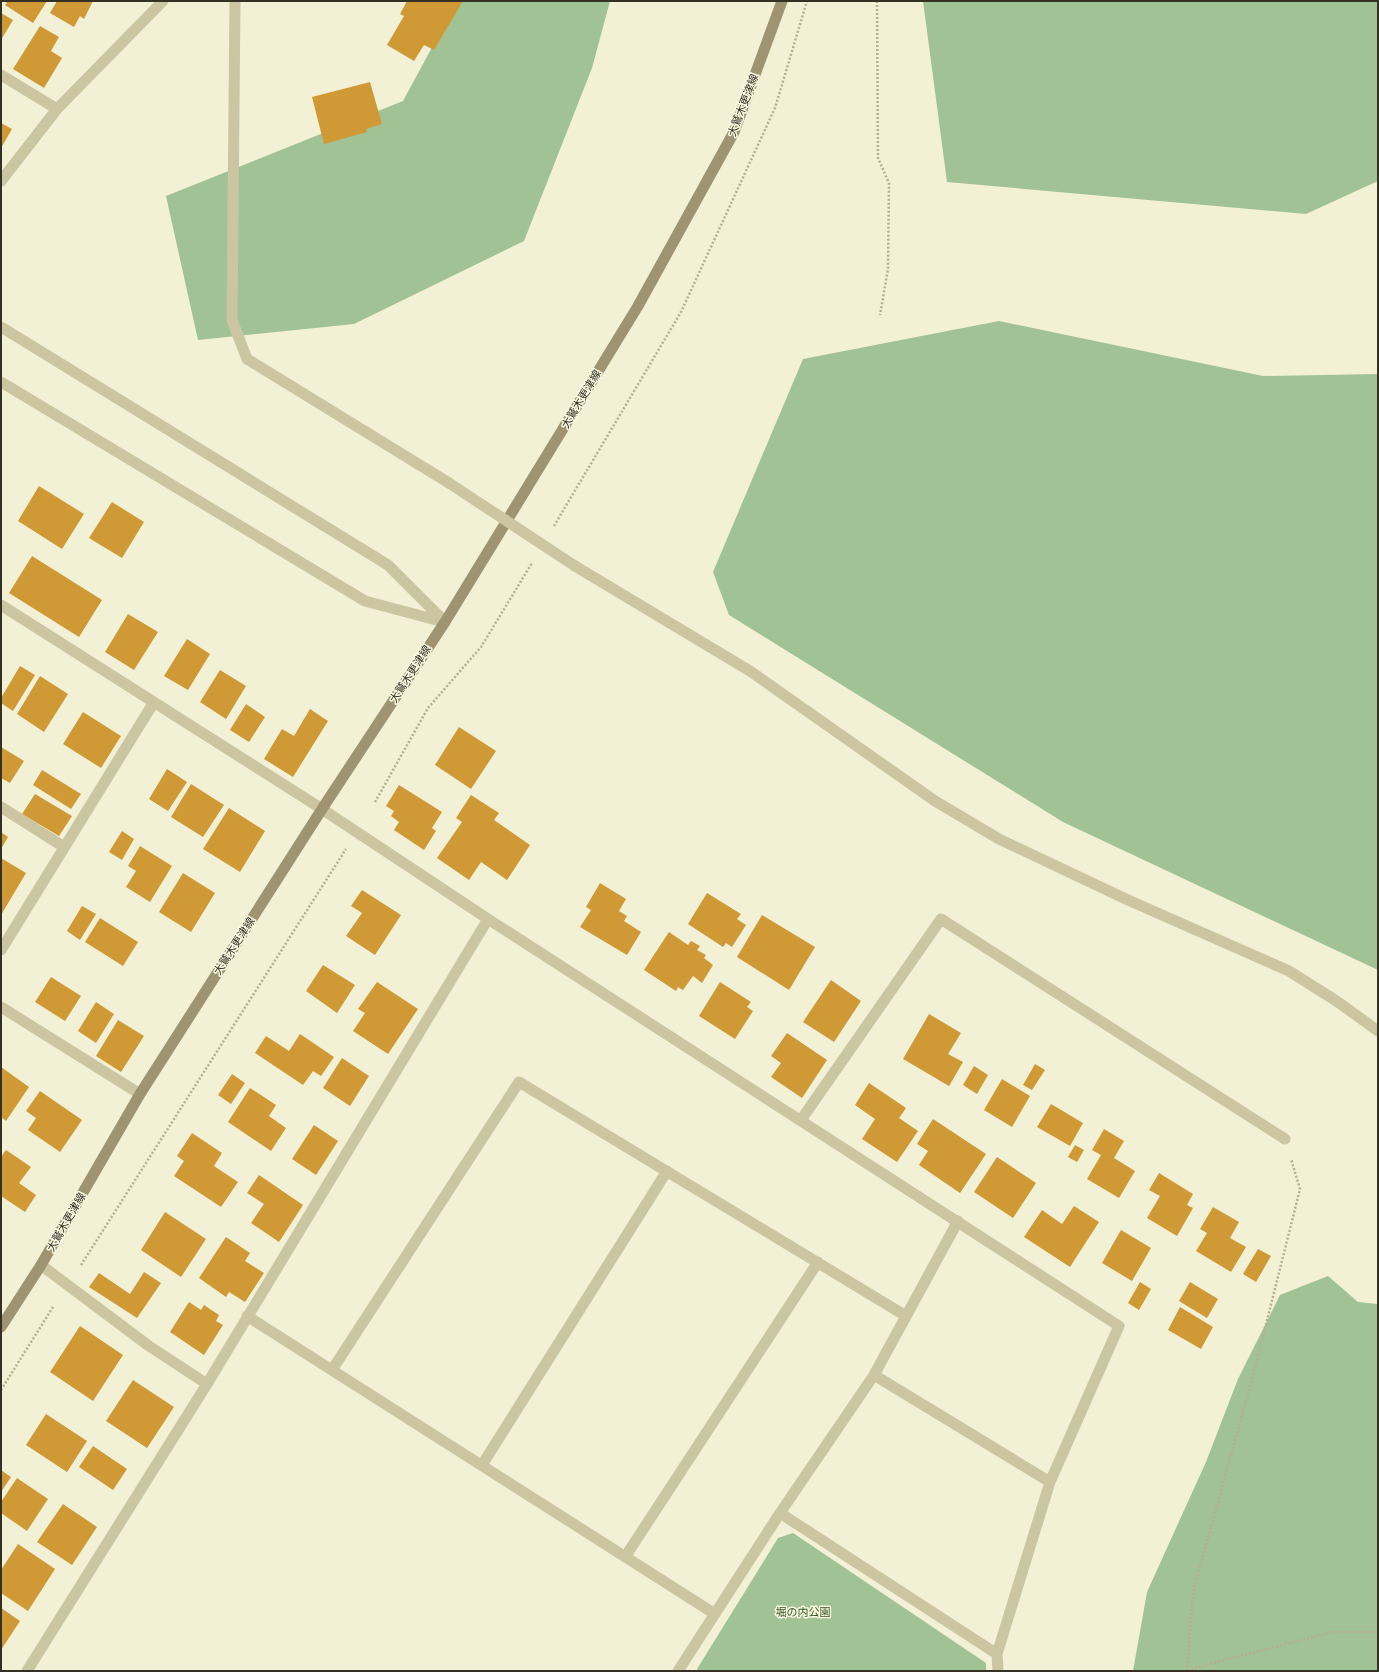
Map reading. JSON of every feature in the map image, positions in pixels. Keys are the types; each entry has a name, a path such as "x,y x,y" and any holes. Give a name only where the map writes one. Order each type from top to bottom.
{"main road":[{"name":"大鷲木更津線","path":"1,1327 41,1265 140,1094 322,809 445,622 638,306 734,132 782,1"}],"street":[{"path":"1,181 57,109 163,1"},
{"path":"235,1 232,320 247,359 449,483 575,566 750,670 935,801 999,839 1128,900 1289,970 1378,1030"},
{"path":"1,74 57,109"},
{"path":"1,327 388,565 445,622"},
{"path":"1,382 365,601 445,622"},
{"path":"1,605 322,809 488,919 1119,1326 1050,1482 997,1654 998,1671"},
{"path":"1,950 154,702"},
{"path":"1,807 64,847"},
{"path":"27,1671 207,1384 488,919"},
{"path":"801,1120 941,919 1285,1139"},
{"path":"1,1007 140,1094"},
{"path":"332,1370 519,1082 906,1316"},
{"path":"482,1465 667,1171"},
{"path":"678,1671 780,1513 874,1375 958,1221"},
{"path":"624,1557 818,1262"},
{"path":"41,1265 149,1346 207,1384"},
{"path":"247,1316 715,1614"},
{"path":"874,1375 1050,1482"},
{"path":"780,1513 997,1654"}],"path":[{"path":"551,531 681,312 775,108 808,1"},
{"path":"877,1 878,158 889,183 888,269 880,315"},
{"path":"374,802 428,708 481,647 534,559"},
{"path":"81,1265 348,846"},
{"path":"1285,1139 1300,1189 1253,1376 1193,1592 1187,1670 1332,1632 1378,1632"},
{"path":"1,1390 53,1307"}],"green space":[{"path":"457,1 610,1 592,68 524,241 354,324 198,340 166,196 403,101"},
{"path":"923,1 1378,1 1378,181 1306,214 947,182"},
{"path":"999,321 1263,376 1378,374 1378,970 1063,822 729,615 713,572 803,359"},
{"path":"1328,1276 1358,1302 1378,1304 1378,1671 1133,1671 1147,1592 1206,1462 1238,1379 1280,1295"},
{"name":"堀の内公園","path":"793,1533 986,1663 986,1671 698,1671 697,1669 778,1538"}],"building":[{"path":"4,1 47,1 33,23 5,5 7,3"},
{"path":"57,1 93,1 84,19 80,16 74,27 50,13"},
{"path":"407,1 463,1 434,50 424,45 414,61 387,45 404,16 400,14"},
{"path":"1,13 13,20 1,40"},
{"path":"40,26 59,37 51,51 62,58 44,88 13,69"},
{"path":"370,82 382,124 366,129 367,132 324,144 312,97"},
{"path":"1,123 12,129 1,148"},
{"path":"39,486 84,514 62,549 18,521"},
{"path":"112,502 144,522 122,558 89,538"},
{"path":"32,556 102,600 79,637 9,593"},
{"path":"128,614 158,632 134,670 105,652"},
{"path":"187,639 210,654 188,690 164,676"},
{"path":"20,666 35,675 13,711 1,703 1,698"},
{"path":"220,670 246,686 226,719 200,702"},
{"path":"40,676 68,694 44,732 17,714"},
{"path":"246,704 265,717 249,742 230,730"},
{"path":"310,709 328,721 293,777 264,759 282,729 294,736"},
{"path":"83,712 121,736 101,768 63,744"},
{"path":"459,727 496,751 471,789 435,765"},
{"path":"1,747 24,761 10,783 1,778"},
{"path":"167,769 187,782 168,811 149,799"},
{"path":"42,770 81,794 71,809 33,785"},
{"path":"191,784 224,805 203,837 171,817"},
{"path":"399,785 442,812 432,828 436,831 424,850 394,830 399,822 391,816 394,811 386,806"},
{"path":"35,794 72,816 59,836 22,814"},
{"path":"471,795 499,813 494,820 530,845 507,880 481,862 469,880 437,858 462,822 456,818"},
{"path":"229,808 265,831 240,872 203,849"},
{"path":"122,831 134,839 122,860 109,852"},
{"path":"1,832 8,837 1,849"},
{"path":"140,846 172,866 150,902 126,887 136,871 128,866"},
{"path":"1,858 26,873 1,915"},
{"path":"183,873 215,893 191,932 159,912"},
{"path":"600,883 626,899 619,911 627,916 624,921 641,932 627,955 580,927 591,910 586,907"},
{"path":"362,890 401,915 375,955 346,936 362,913 351,906"},
{"path":"707,893 741,914 737,919 746,925 732,947 726,943 723,947 688,924"},
{"path":"82,906 96,914 80,940 67,931"},
{"path":"762,915 815,947 789,990 737,957"},
{"path":"100,918 138,942 123,966 85,942"},
{"path":"669,932 688,945 691,941 700,946 697,950 706,955 704,958 713,965 702,983 693,976 683,990 678,987 676,991 644,970"},
{"path":"323,965 355,985 337,1013 306,991"},
{"path":"51,977 81,996 65,1021 35,1002"},
{"path":"831,980 861,1001 834,1042 803,1022"},
{"path":"377,982 418,1009 388,1054 353,1031 365,1013 358,1009"},
{"path":"720,982 751,1002 747,1007 753,1011 735,1039 699,1016"},
{"path":"96,1002 114,1014 96,1043 78,1031"},
{"path":"929,1014 961,1033 948,1054 963,1062 949,1086 903,1059"},
{"path":"118,1020 144,1036 121,1072 96,1056"},
{"path":"787,1033 827,1060 802,1098 771,1077 781,1063 771,1056"},
{"path":"300,1034 334,1057 321,1076 313,1071 303,1085 255,1053 266,1036 289,1051"},
{"path":"342,1058 369,1076 350,1106 323,1088"},
{"path":"1035,1064 1045,1070 1032,1090 1023,1085"},
{"path":"974,1066 988,1075 977,1094 963,1085"},
{"path":"1,1067 29,1087 6,1121 1,1117"},
{"path":"232,1074 245,1083 231,1104 218,1095"},
{"path":"1002,1079 1030,1096 1012,1127 984,1110"},
{"path":"869,1083 906,1108 899,1118 918,1131 897,1162 862,1139 875,1119 855,1105"},
{"path":"250,1088 276,1105 269,1116 286,1128 271,1151 228,1122"},
{"path":"40,1091 82,1120 60,1152 28,1130 36,1118 26,1111"},
{"path":"1051,1104 1083,1123 1070,1146 1037,1127"},
{"path":"933,1119 986,1154 960,1193 919,1165 928,1151 917,1144"},
{"path":"314,1125 338,1141 316,1175 292,1159"},
{"path":"1104,1129 1124,1141 1114,1158 1135,1171 1119,1198 1087,1179 1101,1155 1092,1150"},
{"path":"192,1133 222,1153 214,1166 238,1182 221,1207 174,1176 184,1161 177,1156"},
{"path":"1075,1145 1084,1150 1077,1162 1068,1157"},
{"path":"6,1150 31,1167 19,1183 36,1195 25,1212 1,1196 1,1157"},
{"path":"997,1157 1036,1183 1013,1218 974,1192"},
{"path":"1159,1173 1193,1194 1187,1205 1193,1208 1177,1236 1147,1218 1160,1196 1149,1190"},
{"path":"259,1175 303,1205 279,1242 251,1223 264,1204 247,1193"},
{"path":"1074,1206 1099,1222 1070,1267 1024,1237 1042,1210 1062,1224"},
{"path":"1213,1207 1239,1222 1230,1238 1246,1247 1231,1272 1196,1251 1207,1233 1200,1229"},
{"path":"165,1212 206,1239 181,1277 141,1250"},
{"path":"1121,1230 1151,1248 1132,1281 1102,1263"},
{"path":"226,1237 250,1253 245,1261 264,1273 245,1302 229,1292 226,1297 199,1278"},
{"path":"1258,1249 1271,1256 1256,1282 1243,1274"},
{"path":"144,1272 161,1283 137,1318 89,1287 99,1273 130,1294"},
{"path":"1140,1282 1151,1289 1139,1310 1128,1303"},
{"path":"1190,1282 1218,1299 1207,1318 1179,1301"},
{"path":"189,1302 201,1310 204,1305 219,1315 216,1321 223,1325 204,1355 170,1332"},
{"path":"1180,1307 1213,1327 1201,1349 1168,1330"},
{"path":"80,1326 123,1355 93,1401 50,1372"},
{"path":"133,1380 174,1407 147,1448 106,1421"},
{"path":"46,1414 87,1441 67,1472 26,1445"},
{"path":"93,1446 127,1469 113,1490 79,1467"},
{"path":"1,1470 11,1477 1,1492"},
{"path":"17,1478 48,1499 27,1531 1,1513 1,1502"},
{"path":"63,1504 97,1527 72,1565 37,1542"},
{"path":"18,1544 55,1569 28,1611 1,1593 1,1570"},
{"path":"1,1608 20,1621 1,1650"}]}
